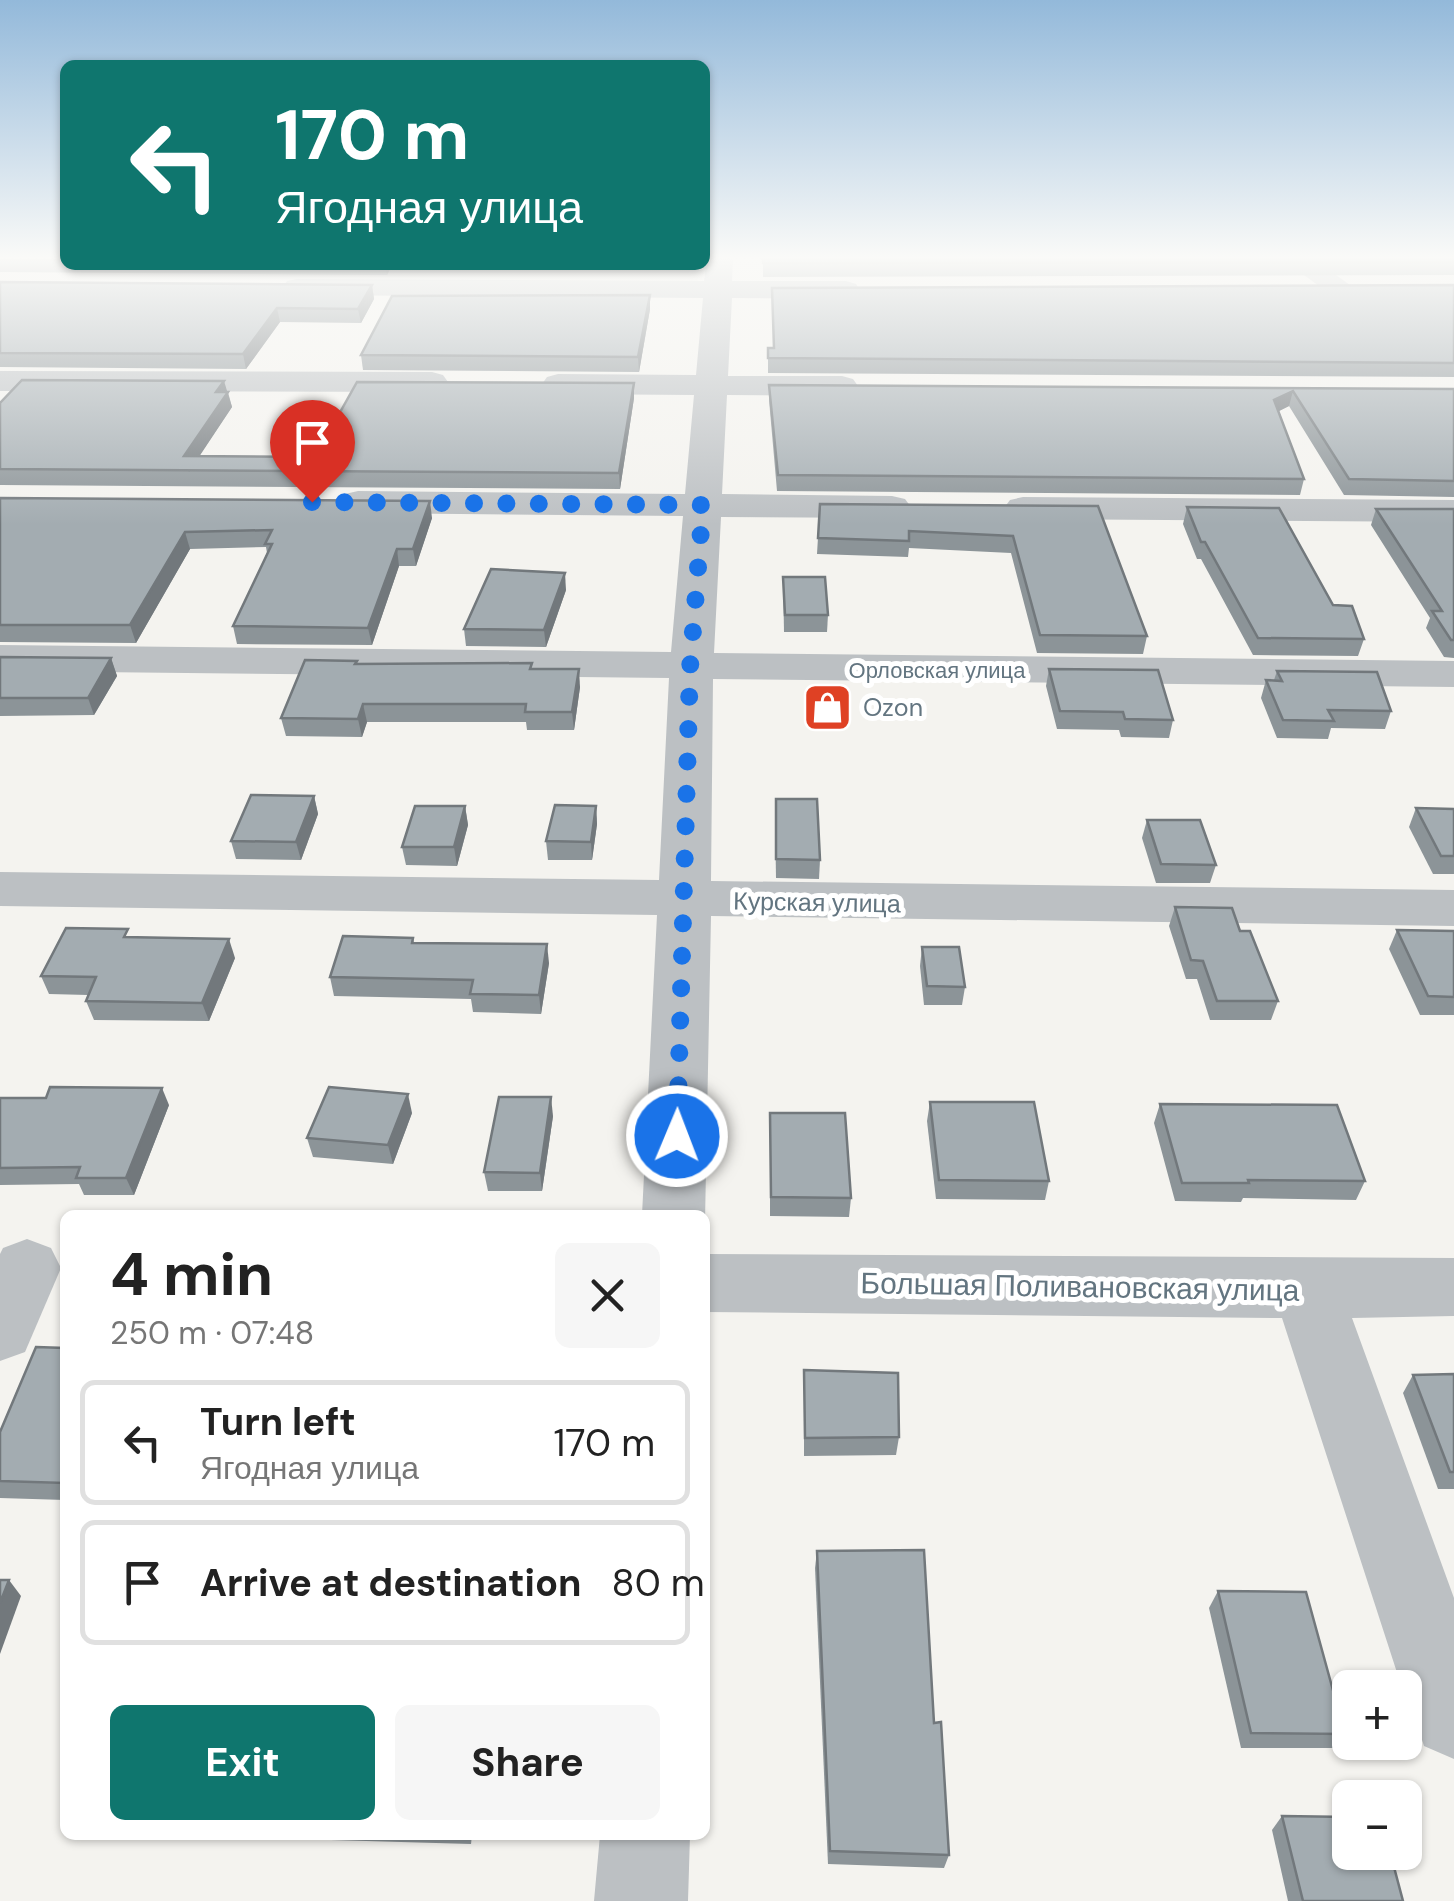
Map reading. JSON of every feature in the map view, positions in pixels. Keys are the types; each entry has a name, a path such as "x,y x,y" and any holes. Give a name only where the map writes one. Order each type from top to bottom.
{"street":[{"path":"675,1210 690,668 714,348"},
{"path":"0,380 457,383"},
{"path":"536,384 870,387"},
{"path":"332,502 920,507"},
{"path":"979,507 1454,511"},
{"name":"Орловская улица","path":"0,658 1454,674"},
{"name":"Курская улица","path":"0,889 1454,908"},
{"path":"0,1330 31,1268"},
{"name":"Большая Поливановская улица","path":"710,1282 1307,1290 1454,1287"},
{"path":"1307,1290 1454,1716"},
{"path":"641,1901 644,1840"}],"building":[{"path":"0,348 248,348 243,354 0,353"},
{"path":"365,348 640,348 638,357 361,355"},
{"path":"768,348 1454,348 1454,363 768,358"},
{"path":"22,380 224,381 216,392 228,392 184,456 315,457 357,382 634,383 619,473 0,469 0,403"},
{"path":"769,385 1454,389 1454,481 1349,479 1293,391 1274,400 1304,479 778,475"},
{"path":"0,498 430,501 413,549 397,549 368,628 233,626 272,544 265,544 272,530 185,532 130,625 0,625"},
{"path":"820,504 1098,506 1147,636 1040,635 1013,536 909,531 909,541 818,538"},
{"path":"1187,507 1279,508 1333,605 1352,606 1364,639 1258,638 1205,542 1201,542"},
{"path":"1376,509 1454,509 1454,640 1432,611 1442,611"},
{"path":"491,569 565,573 544,630 464,629"},
{"path":"783,577 825,577 828,615 785,615"},
{"path":"0,657 111,658 88,698 0,698"},
{"path":"305,660 357,661 355,664 532,663 530,669 579,669 572,712 525,712 526,704 363,704 358,719 281,718"},
{"path":"1049,669 1158,670 1173,720 1125,719 1123,712 1060,711"},
{"path":"1277,671 1377,672 1391,711 1328,710 1334,721 1283,720 1266,680 1282,681"},
{"path":"251,795 314,796 296,842 231,841"},
{"path":"776,799 817,799 820,860 776,859"},
{"path":"555,805 596,806 591,842 546,841"},
{"path":"415,806 465,806 454,847 402,847"},
{"path":"1416,808 1454,809 1454,856 1441,856"},
{"path":"1147,820 1200,820 1216,865 1161,864"},
{"path":"1175,907 1232,908 1240,931 1250,931 1278,1001 1217,1001 1203,961 1191,960"},
{"path":"66,928 128,929 124,937 229,939 202,1003 86,1001 96,977 41,976"},
{"path":"1397,930 1454,931 1454,997 1428,996"},
{"path":"343,936 413,938 412,943 547,944 539,995 470,994 473,980 330,977"},
{"path":"922,947 959,947 965,987 927,986"},
{"path":"50,1087 162,1088 126,1178 76,1178 80,1167 0,1168 0,1098 46,1098"},
{"path":"329,1087 408,1094 388,1145 307,1138"},
{"path":"499,1097 551,1097 540,1173 484,1172"},
{"path":"930,1102 1034,1102 1049,1181 939,1180"},
{"path":"1160,1104 1337,1105 1365,1181 1182,1183"},
{"path":"770,1113 845,1113 851,1198 771,1197"},
{"path":"36,1347 60,1348 60,1483 0,1481 0,1432"},
{"path":"804,1370 898,1373 899,1437 805,1438"},
{"path":"1454,1374 1454,1472 1450,1472 1413,1375"},
{"path":"924,1550 934,1723 941,1722 949,1855 830,1851 817,1551"},
{"path":"0,1580 9,1580 0,1603"},
{"path":"1218,1591 1306,1592 1332,1687 1332,1734 1251,1733"},
{"path":"1282,1816 1332,1817 1332,1870 1395,1870 1403,1901 1303,1901"}],"place":[{"name":"Ozon","path":"828,707"}],"route":[{"path":"312,502 703,505 690,668 677,1136"}]}
